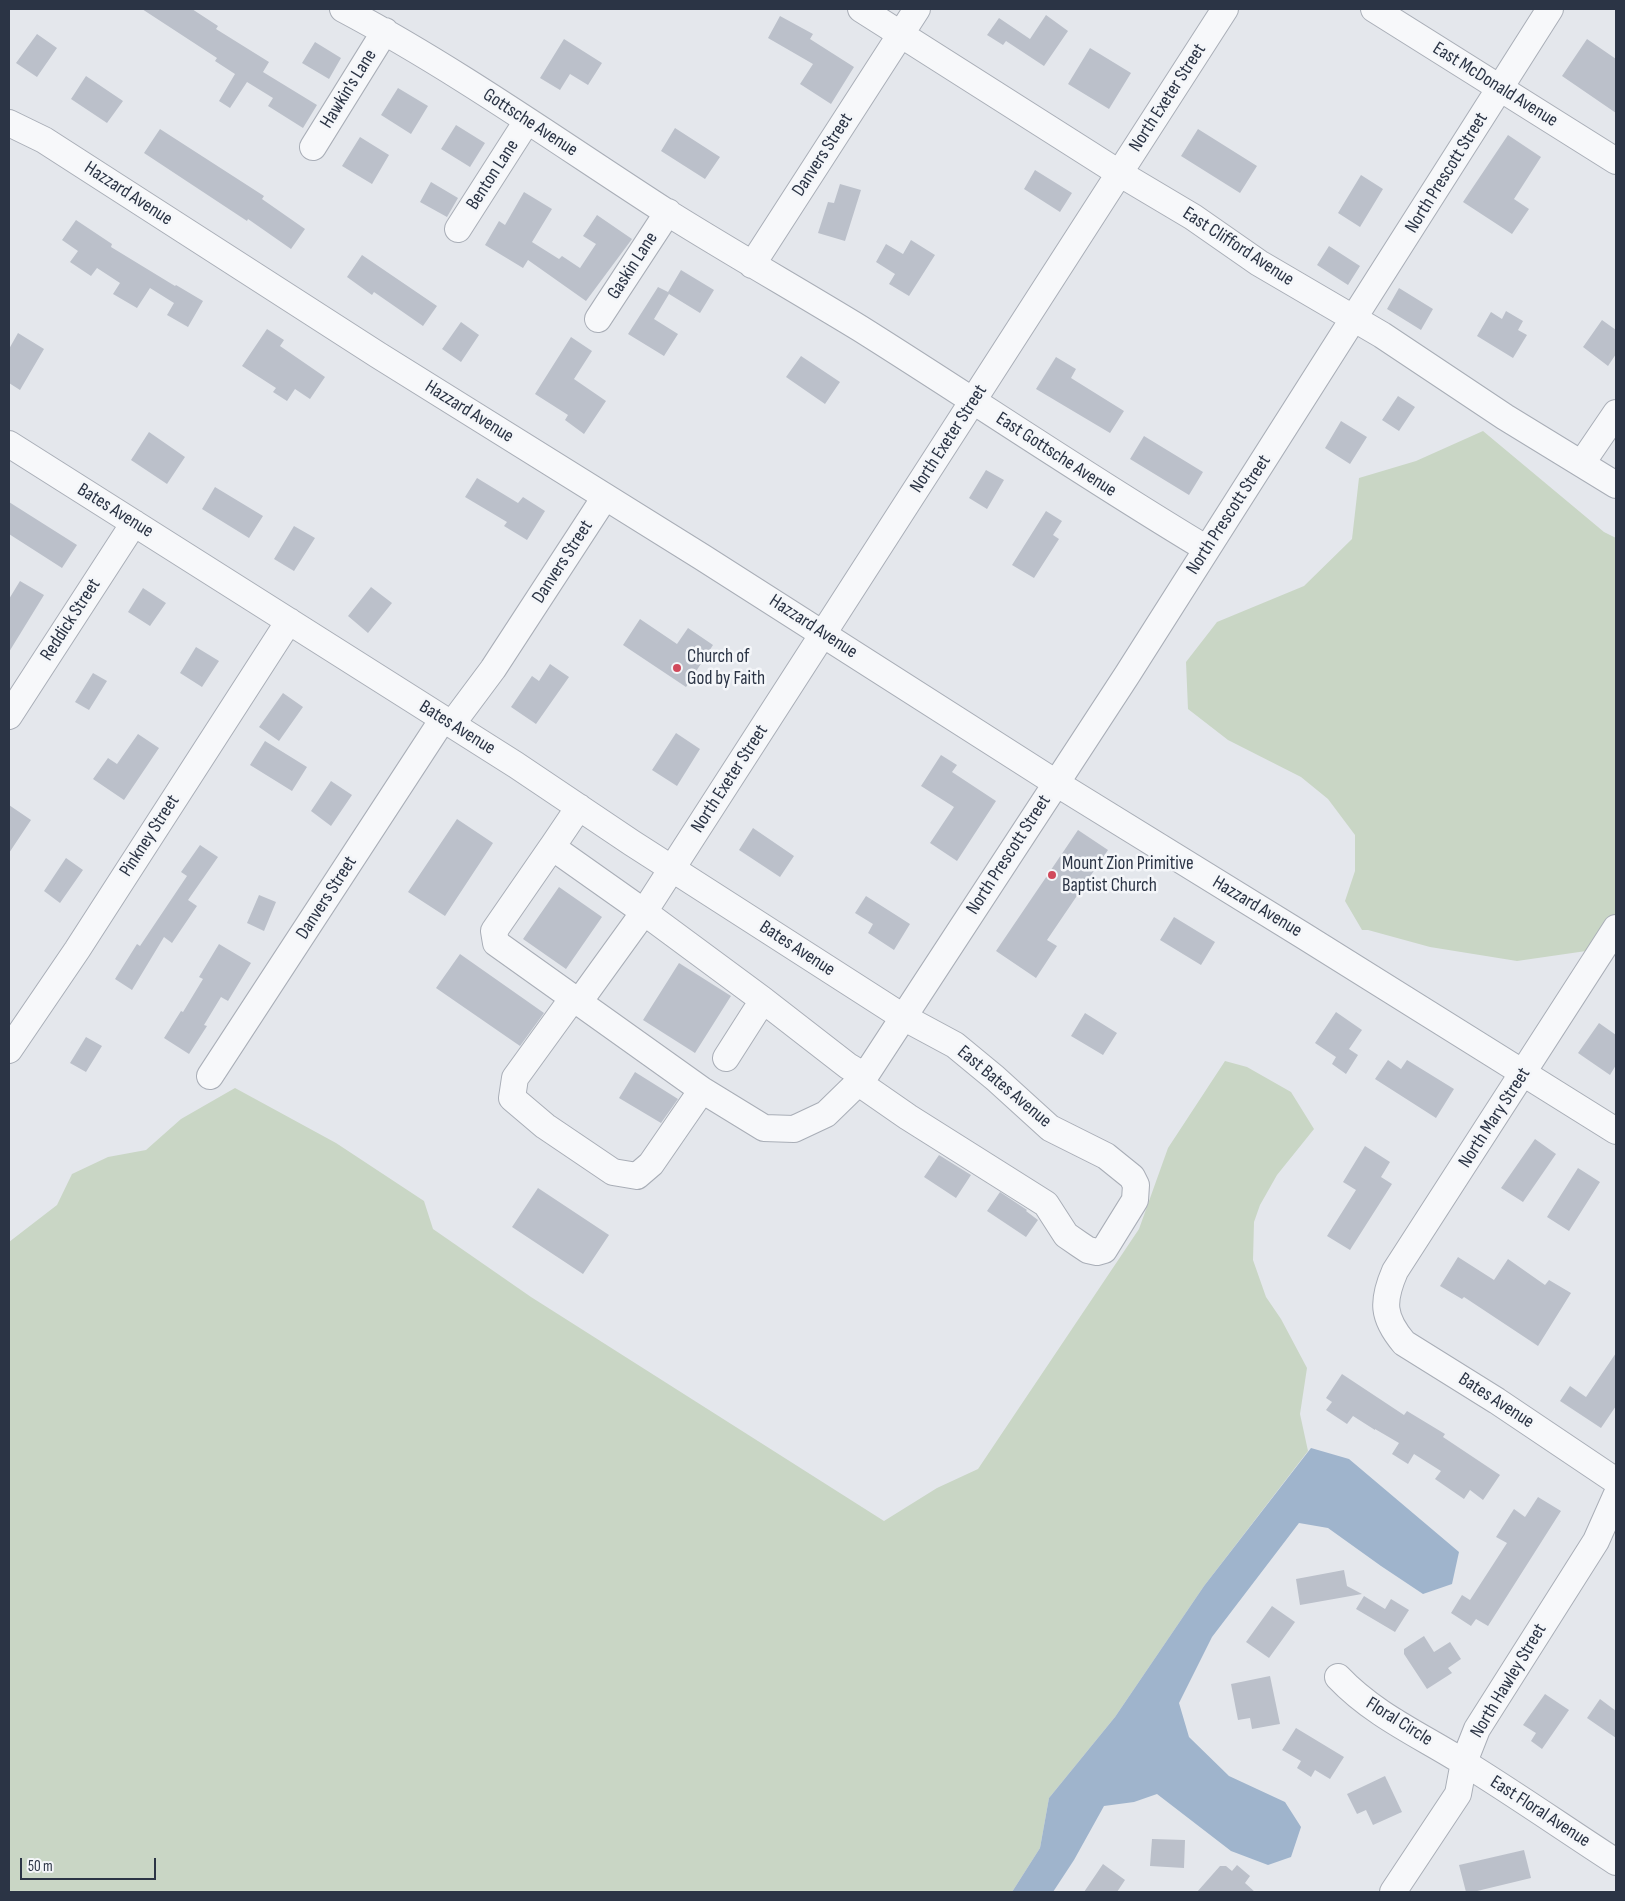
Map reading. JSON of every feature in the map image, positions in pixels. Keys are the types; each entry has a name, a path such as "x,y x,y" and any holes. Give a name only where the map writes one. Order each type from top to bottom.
{"street":[{"name":"Gottsche Avenue","path":"343,9 385,31 752,265"},
{"name":"East Clifford Avenue","path":"861,9 1119,173 1193,217 1259,263 1382,335 1505,417 1616,485"},
{"name":"Danvers Street","path":"752,265 917,9"},
{"name":"North Exeter Street","path":"702,1090 651,1164 637,1176 613,1172 545,1126 512,1098 515,1078 644,912 1225,9"},
{"name":"East McDonald Avenue","path":"1374,9 1616,161"},
{"name":"North Prescott Street","path":"579,807 494,931 496,942 702,1090 764,1128 794,1129 826,1114 862,1079 903,1017 1207,549 1550,9"},
{"name":"Hawkin's Lane","path":"314,146 385,31"},
{"name":"Benton Lane","path":"458,229 528,121"},
{"name":"Hazzard Avenue","path":"9,123 44,140 378,355 823,634 1056,783 1616,1131"},
{"name":"Gaskin Lane","path":"598,319 668,212"},
{"name":"East Gottsche Avenue","path":"752,265 860,328 1119,496 1207,549"},
{"path":"1582,463 1616,413"},
{"name":"Bates Avenue","path":"9,444 447,722 903,1017"},
{"name":"Danvers Street","path":"210,1076 447,722 493,669 605,497"},
{"name":"Reddick Street","path":"9,716 134,523"},
{"name":"Pinkney Street","path":"9,1050 77,950 289,621"},
{"name":"East Bates Avenue","path":"552,847 763,1000 848,1066 908,1117 1046,1204 1066,1235 1088,1250 1097,1252 1104,1250 1135,1200 1136,1185 1132,1177 1106,1156 1050,1128 955,1045 903,1017"},
{"name":"North Mary Street","path":"1386,1312 1388,1287 1395,1271 1616,928"},
{"path":"726,1058 763,1000"},
{"name":"Bates Avenue","path":"1386,1312 1393,1330 1404,1343 1497,1401 1616,1481"},
{"name":"North Hawley Street","path":"1393,1892 1458,1794 1464,1762 1477,1729 1596,1541 1616,1496"},
{"name":"Floral Circle","path":"1338,1677 1367,1704 1403,1728 1464,1762"},
{"name":"East Floral Avenue","path":"1464,1762 1616,1862"}],"green space":[{"path":"1483,431 1604,532 1616,538 1616,922 1600,949 1517,961 1430,947 1362,930 1345,901 1355,871 1355,835 1328,799 1301,777 1228,740 1188,709 1186,662 1217,622 1304,586 1352,539 1359,478 1416,461"},
{"path":"1225,1061 1247,1067 1291,1092 1314,1129 1277,1175 1260,1205 1254,1222 1253,1260 1266,1297 1281,1319 1307,1368 1300,1414 1308,1451 1204,1586 1115,1717 1049,1798 1040,1848 1012,1892 9,1892 9,1242 57,1205 72,1174 108,1157 146,1150 181,1119 235,1088 336,1143 424,1201 433,1229 531,1297 884,1521 937,1488 978,1469 1139,1229 1168,1148"}],"water":[{"path":"1311,1448 1349,1459 1459,1552 1452,1584 1423,1594 1328,1528 1299,1523 1212,1637 1179,1703 1189,1737 1229,1776 1285,1802 1301,1827 1291,1857 1268,1865 1231,1851 1157,1794 1134,1802 1104,1806 1074,1860 1053,1892 1012,1892 1040,1848 1049,1798 1115,1717 1204,1586"}],"building":[{"path":"142,9 192,9 218,26 216,29 269,62 263,72 317,105 303,128 268,106 273,98 247,82 230,108 219,101 235,74 215,61 217,58"},
{"path":"1046,15 1068,31 1044,66 1006,41 1003,45 987,35 999,18 1030,39"},
{"path":"780,16 813,34 810,39 854,67 831,104 800,84 813,64 768,38"},
{"path":"37,34 57,48 37,77 16,63"},
{"path":"564,39 602,63 588,85 570,74 560,90 540,78"},
{"path":"1587,39 1616,59 1616,113 1562,76"},
{"path":"315,42 341,58 329,79 302,63"},
{"path":"1090,48 1131,73 1109,109 1068,84"},
{"path":"86,76 123,101 107,123 71,99"},
{"path":"398,88 428,106 411,134 381,115"},
{"path":"456,125 485,143 470,167 441,149"},
{"path":"675,128 720,157 705,179 661,151"},
{"path":"160,129 264,196 262,199 305,229 291,249 248,219 247,221 144,153"},
{"path":"1198,129 1257,166 1240,193 1181,156"},
{"path":"1508,135 1541,157 1514,199 1529,209 1512,234 1463,202"},
{"path":"360,137 389,155 372,184 342,166"},
{"path":"1035,170 1072,193 1060,212 1024,189"},
{"path":"1361,175 1383,189 1360,227 1338,213"},
{"path":"431,182 458,198 447,217 420,202"},
{"path":"840,184 861,190 845,241 818,233 828,202 834,203"},
{"path":"524,192 552,209 532,242 559,259 562,256 580,268 596,244 583,236 597,215 632,239 586,301 528,260 523,268 485,245 499,221 505,225"},
{"path":"76,220 112,244 111,247 203,301 188,327 167,315 174,303 150,288 137,308 113,294 120,283 97,268 91,276 70,262 78,251 62,240"},
{"path":"911,240 935,255 909,296 889,284 895,274 876,262 886,244 903,254"},
{"path":"1329,246 1360,266 1348,285 1317,265"},
{"path":"362,255 437,306 423,326 374,292 372,295 347,277"},
{"path":"681,270 714,290 700,313 669,294 654,319 678,334 664,356 628,334 658,287 668,292"},
{"path":"1399,288 1433,309 1421,330 1387,309"},
{"path":"1506,311 1523,321 1518,330 1527,335 1513,358 1477,336 1491,312 1502,319"},
{"path":"1602,320 1616,330 1616,354 1608,366 1583,347"},
{"path":"461,322 479,335 461,362 442,349"},
{"path":"267,329 284,340 280,346 325,377 310,399 295,389 287,401 273,392 276,388 242,366"},
{"path":"18,333 44,349 20,390 9,383 9,349"},
{"path":"571,337 592,351 574,379 606,401 584,434 565,420 568,415 535,394"},
{"path":"801,356 840,382 825,404 786,377"},
{"path":"1056,357 1076,369 1071,378 1124,411 1110,433 1036,389"},
{"path":"1398,396 1415,407 1399,431 1382,420"},
{"path":"1341,421 1367,437 1350,464 1325,448"},
{"path":"149,432 185,457 167,484 131,460"},
{"path":"1144,436 1203,472 1189,495 1130,459"},
{"path":"986,470 1004,480 987,509 969,498"},
{"path":"477,478 518,503 523,497 545,511 527,540 504,526 507,522 465,497"},
{"path":"215,487 263,516 249,538 202,509"},
{"path":"9,502 77,545 62,568 9,534"},
{"path":"1046,511 1062,521 1053,535 1059,539 1034,578 1012,565"},
{"path":"294,526 315,538 294,571 274,559"},
{"path":"20,581 44,595 9,652 9,599"},
{"path":"371,587 392,603 368,633 348,616"},
{"path":"143,588 166,603 150,626 128,612"},
{"path":"640,619 677,644 688,628 713,645 686,687 623,645"},
{"path":"196,647 219,661 202,687 180,673"},
{"path":"550,664 569,677 536,724 511,707 532,676 539,681"},
{"path":"93,673 107,681 89,710 75,702"},
{"path":"283,693 303,707 279,741 259,727"},
{"path":"676,733 700,749 677,786 652,770"},
{"path":"138,734 159,748 124,800 93,779 108,758 117,764"},
{"path":"265,741 307,767 292,791 250,765"},
{"path":"941,755 957,765 952,772 996,801 957,861 930,843 954,807 921,786"},
{"path":"331,781 352,795 331,826 311,811"},
{"path":"9,805 31,820 9,853"},
{"path":"457,819 493,843 445,916 408,892"},
{"path":"753,828 794,856 780,877 739,850"},
{"path":"1078,830 1108,850 1047,940 1057,946 1036,978 996,951"},
{"path":"200,845 218,857 188,900 197,906 172,943 164,937 132,990 115,979 137,944 140,946 187,876 181,872"},
{"path":"66,858 83,870 60,903 44,891"},
{"path":"559,887 602,917 566,969 523,939"},
{"path":"259,895 276,902 264,931 247,923"},
{"path":"866,896 910,924 894,950 868,933 873,924 855,913"},
{"path":"1174,917 1215,942 1201,965 1160,940"},
{"path":"219,944 251,963 228,1001 221,997 204,1025 207,1026 189,1054 164,1038 181,1011 183,1012 203,979 199,977"},
{"path":"460,954 544,1013 520,1046 436,988"},
{"path":"679,963 731,996 695,1053 643,1020"},
{"path":"1336,1012 1362,1030 1349,1049 1358,1055 1346,1074 1332,1064 1336,1057 1315,1043"},
{"path":"1085,1013 1117,1033 1103,1055 1071,1036"},
{"path":"1599,1023 1616,1035 1616,1065 1610,1075 1578,1053"},
{"path":"86,1037 102,1046 86,1072 70,1063"},
{"path":"1388,1060 1401,1069 1407,1060 1454,1089 1436,1118 1375,1079"},
{"path":"635,1072 678,1099 661,1123 619,1098"},
{"path":"1535,1139 1556,1154 1523,1202 1501,1188"},
{"path":"1365,1146 1390,1162 1381,1177 1392,1184 1350,1250 1327,1236 1356,1190 1343,1182"},
{"path":"939,1155 971,1175 956,1198 924,1177"},
{"path":"1578,1168 1600,1182 1569,1231 1547,1217"},
{"path":"538,1188 609,1235 583,1274 512,1227"},
{"path":"1000,1192 1027,1210 1038,1220 1026,1237 987,1211"},
{"path":"1458,1257 1494,1280 1508,1259 1545,1285 1549,1280 1571,1293 1538,1346 1464,1297 1462,1299 1440,1286"},
{"path":"1616,1353 1616,1406 1601,1428 1560,1401 1570,1386 1586,1397"},
{"path":"1342,1374 1404,1415 1407,1411 1445,1434 1443,1437 1500,1475 1483,1500 1470,1490 1464,1499 1435,1479 1441,1471 1414,1454 1408,1464 1392,1454 1399,1443 1353,1416 1347,1424 1326,1410 1332,1402 1326,1398"},
{"path":"1538,1497 1561,1511 1488,1626 1476,1619 1471,1626 1451,1613 1462,1595 1470,1600 1507,1543 1496,1537 1514,1509 1525,1517"},
{"path":"1344,1570 1347,1586 1362,1594 1300,1605 1296,1579"},
{"path":"1364,1596 1385,1609 1391,1599 1409,1610 1395,1632 1356,1609"},
{"path":"1272,1606 1295,1622 1269,1658 1246,1642"},
{"path":"1424,1636 1434,1652 1450,1642 1461,1659 1448,1668 1452,1673 1427,1689 1404,1654 1404,1649"},
{"path":"1270,1676 1280,1724 1252,1729 1250,1718 1238,1720 1231,1684"},
{"path":"1545,1694 1569,1710 1542,1749 1531,1741 1536,1733 1523,1725"},
{"path":"1600,1699 1616,1711 1616,1738 1587,1718"},
{"path":"1296,1728 1344,1757 1330,1779 1315,1770 1311,1777 1297,1768 1301,1761 1282,1750"},
{"path":"1385,1776 1402,1812 1373,1825 1366,1810 1357,1814 1347,1794"},
{"path":"1152,1839 1185,1840 1184,1868 1150,1866"},
{"path":"1524,1850 1531,1878 1466,1892 1459,1865"},
{"path":"1103,1864 1125,1880 1117,1892 1084,1892"},
{"path":"1237,1865 1250,1876 1245,1883 1255,1892 1197,1892 1220,1866 1226,1866 1232,1871"}],"place":[{"name":"Church of God by Faith","path":"677,668"},
{"name":"Mount Zion Primitive Baptist Church","path":"1052,875"}]}
